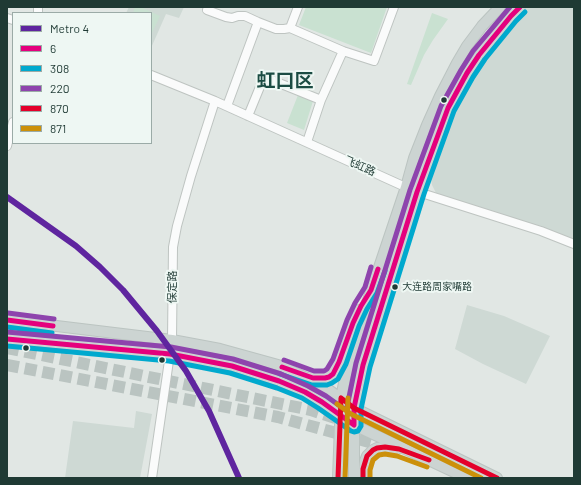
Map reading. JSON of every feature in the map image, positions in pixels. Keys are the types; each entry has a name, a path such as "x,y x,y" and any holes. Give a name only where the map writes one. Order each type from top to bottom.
{"main road":[{"path":"338,478 340,398 361,321 406,187 414,158 445,86 467,46 482,26 500,7"},
{"path":"354,478 354,408 363,365 417,192 448,108 467,73 491,40 520,7"},
{"path":"7,320 172,340 235,353 272,363 313,378 325,378 333,374 340,362 353,323 371,290"},
{"path":"7,339 170,354 232,366 280,381 305,392 354,425 467,478"},
{"path":"290,370 326,388 354,408 497,478"},
{"path":"363,478 363,468 367,456 377,448 385,447 399,449 426,459"}],"street":[{"path":"290,28 298,7"},
{"path":"207,10 232,18 245,16 276,28 290,28 343,51 374,61 394,7"},
{"path":"227,106 258,22"},
{"path":"306,142 321,100 343,51"},
{"name":"飞虹路","path":"152,75 227,106 417,192 541,231 574,244"},
{"path":"248,116 264,78 321,100"},
{"name":"保定路","path":"152,478 172,340 173,247 177,226 191,176 215,101"},
{"path":"7,146 12,126"}],"shaded area":[{"path":"129,7 184,7 179,18 166,14 152,46 152,12 126,12"},
{"path":"527,7 574,7 574,241 442,198 436,193 432,185 431,179 433,171 446,133 462,97 480,67 499,40"},
{"path":"467,305 504,316 550,336 526,384 455,349"},
{"path":"136,411 152,414 140,478 65,478 73,421 134,428"}],"green space":[{"path":"135,7 141,7 152,12 133,12"},
{"path":"306,7 387,7 371,53 299,25"},
{"path":"152,12 160,16 152,33"},
{"path":"432,13 448,19 424,55 411,85 407,84"},
{"path":"298,95 313,101 304,130 287,123"}],"tunnel":[{"path":"7,348 311,410 350,423"},
{"path":"7,365 278,417 391,448"},
{"path":"377,432 419,446 486,478"}],"metro line":[{"name":"4","path":"7,197 76,246 100,267 123,290 157,331 186,371 209,411 239,478"}],"transit line":[{"name":"220","path":"7,332 171,347 233,359 281,374 308,386 326,396 347,411 356,363 410,190 441,106 473,51 510,7"},
{"name":"6","path":"7,339 170,354 232,366 279,381 305,392 322,402 354,425 354,408 363,365 417,192 448,108 467,73 479,55 520,7"},
{"name":"308","path":"7,346 169,361 230,373 277,388 302,398 351,431 358,431 361,426 361,409 370,367 424,194 454,111 485,59 525,12"},
{"name":"220","path":"284,360 314,371 324,371 327,369 333,359 347,320 365,287 371,267"},
{"name":"6","path":"282,367 313,378 325,378 333,374 339,362 353,323 371,290 378,269"},
{"name":"308","path":"280,374 312,385 327,385 338,379 346,364 359,326 377,293 385,271"},
{"name":"220","path":"8,313 54,319"},
{"name":"6","path":"7,320 53,326"},
{"name":"308","path":"7,327 52,333"},
{"name":"870","path":"341,398 354,408 497,478"},
{"name":"870","path":"338,478 341,398"},
{"name":"871","path":"345,478 348,398"},
{"name":"871","path":"337,404 351,414 481,478"},
{"name":"870","path":"363,478 363,469 367,456 377,448 385,447 399,449 429,460"},
{"name":"871","path":"370,478 370,470 373,460 379,455 385,454 397,456 427,467"}],"place":[{"name":"大连路周家嘴路","path":"395,287"}],"district":[{"name":"虹口区","path":"285,81"}]}
